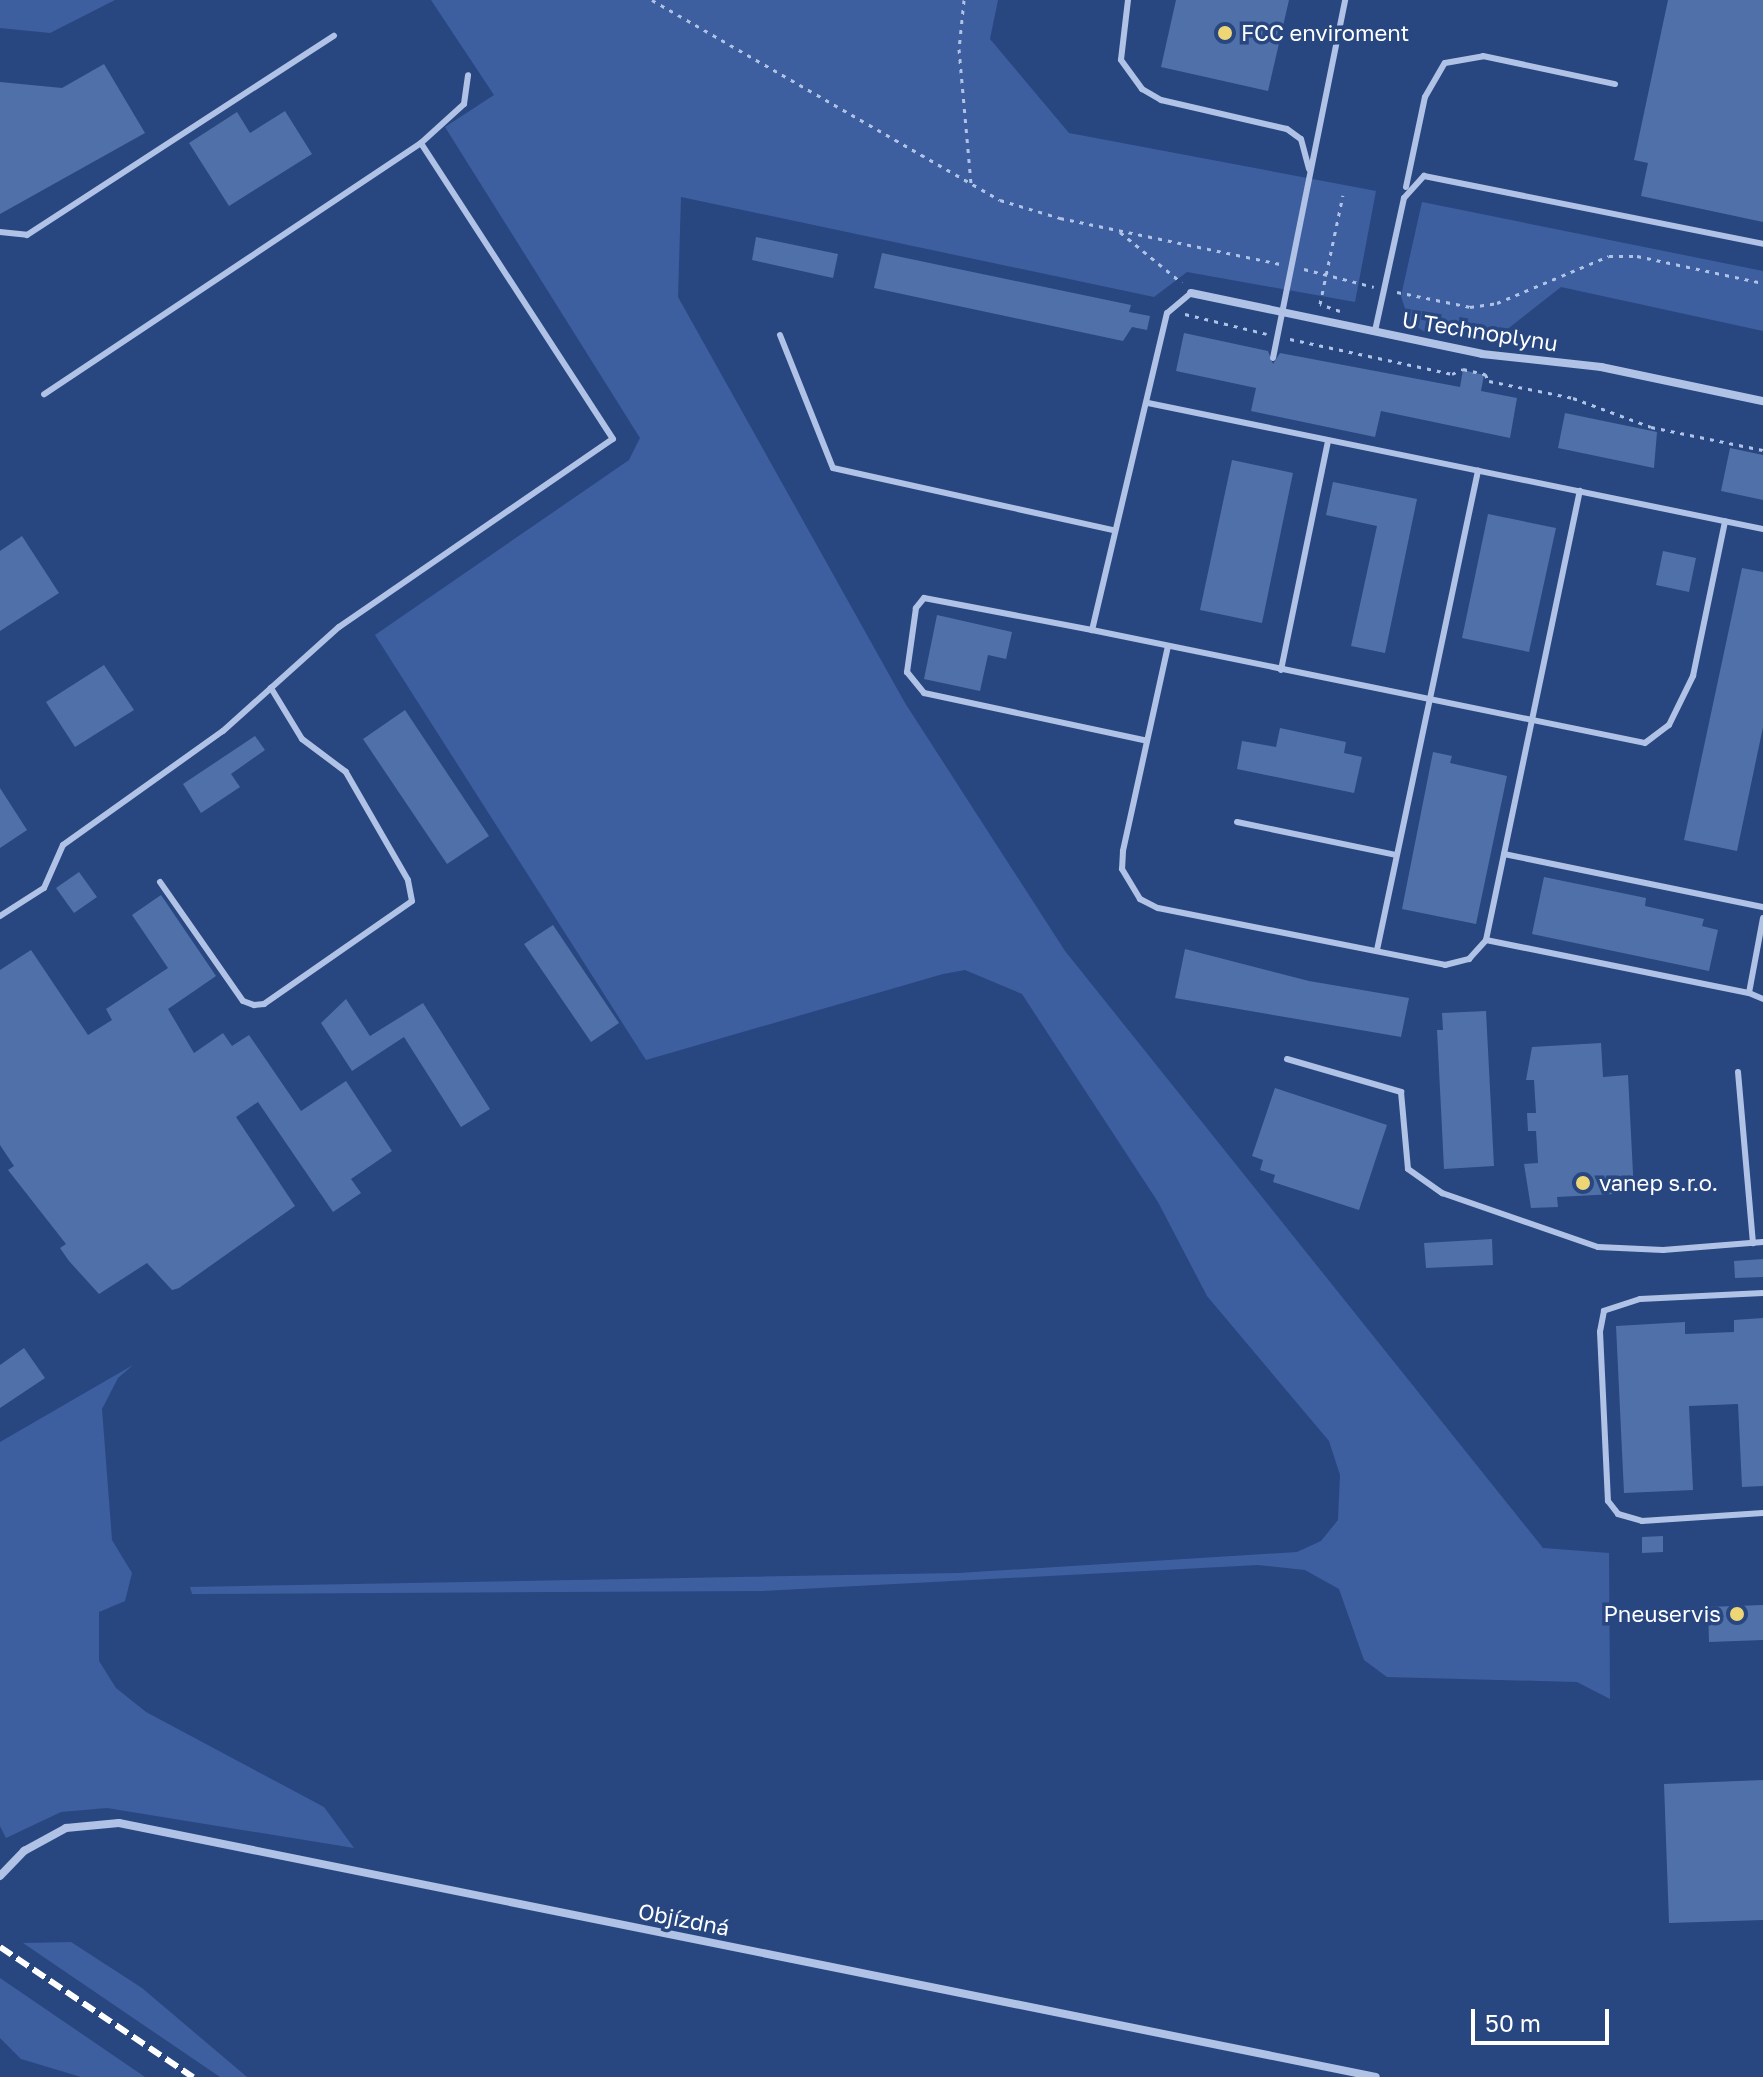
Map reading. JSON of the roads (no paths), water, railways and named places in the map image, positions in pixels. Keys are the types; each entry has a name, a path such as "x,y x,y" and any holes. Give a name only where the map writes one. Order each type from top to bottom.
{"street":[{"name":"U Technoplynu","path":"1191,293 1482,354 1601,367 1763,401"},
{"name":"Objízdná","path":"0,1876 24,1851 66,1828 119,1823 1376,2077"}],"lane":[{"path":"1128,0 1121,60 1142,89 1161,100 1287,129 1301,139 1310,176"},
{"path":"1273,358 1345,0"},
{"path":"0,232 27,235 334,36"},
{"path":"1375,331 1425,97 1445,63 1483,56 1615,84"},
{"path":"44,394 421,143 464,104 468,75"},
{"path":"0,916 44,888 63,845 223,731 339,627 613,439 421,143"},
{"path":"1404,198 1416,179 1442,177 1763,244"},
{"path":"1092,630 1113,530 1172,309 1191,293"},
{"path":"780,335 833,468 1113,530"},
{"path":"1148,403 1763,529"},
{"path":"1281,670 1328,441"},
{"path":"1377,950 1478,471"},
{"path":"1168,646 1122,869 1140,899 1158,908 1454,965 1486,940 1580,491"},
{"path":"1147,741 924,693 907,672 916,608 924,598 1092,630 1635,744 1662,734 1693,676 1725,521"},
{"path":"160,882 243,1001 254,1005 264,1004 412,901 408,880 346,772 302,739 271,688"},
{"path":"1237,822 1396,855"},
{"path":"1504,854 1763,907"},
{"path":"1749,993 1763,918"},
{"path":"1486,940 1749,993 1763,999"},
{"path":"1287,1059 1401,1092 1408,1169 1442,1193 1598,1247 1663,1250 1763,1242"},
{"path":"1738,1072 1753,1243"},
{"path":"1763,1293 1640,1299 1604,1311 1600,1332 1608,1501 1618,1514 1642,1521 1763,1513"}],"railway":[{"path":"0,1947 193,2077"}],"place":[{"name":"FCC enviroment","path":"1225,33"},
{"name":"vanep s.r.o.","path":"1583,1183"},
{"name":"Pneuservis","path":"1737,1614"}]}
